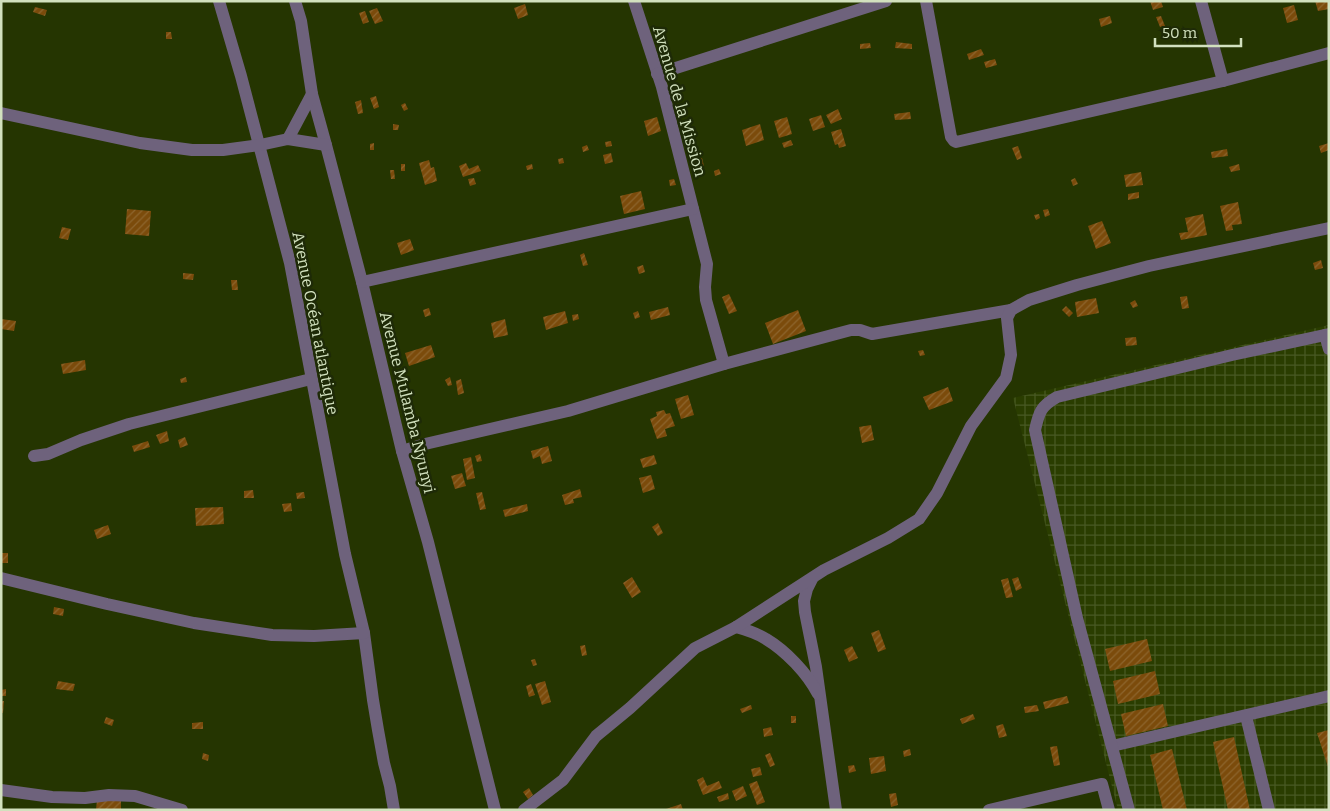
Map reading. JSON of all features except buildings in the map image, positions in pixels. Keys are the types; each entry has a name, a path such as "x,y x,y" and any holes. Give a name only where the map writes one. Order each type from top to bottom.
{"street":[{"name":"Avenue Océan atlantique","path":"219,1 260,145 290,263 344,554 364,632 372,700 394,810"},
{"name":"Avenue Mulamba Nyunyi","path":"295,1 301,20 312,94 362,282 402,451 428,542 495,810"},
{"name":"Avenue de la Mission","path":"634,1 662,87 707,264 706,300 724,364"},
{"path":"657,74 886,1"},
{"path":"926,1 952,137 956,142 1223,81 1329,53"},
{"path":"1201,1 1223,81"},
{"path":"288,139 312,94"},
{"path":"1,113 140,143 192,150 223,150 288,139 326,145"},
{"path":"362,282 693,209"},
{"path":"402,451 568,411 724,364 851,330 860,330 872,334 1011,310 1030,300 1077,285 1149,266 1329,228"},
{"path":"524,810 563,780 596,736 696,648 736,627 824,570 888,538 919,519 937,493 971,426 1006,378 1011,355 1007,318 1011,310"},
{"path":"1129,810 1077,618 1034,430 1037,419 1046,404 1057,396 1327,334 1329,349"},
{"path":"34,456 48,454 81,440 129,424 311,378"},
{"path":"1,578 204,625 272,635 314,636 364,632"},
{"path":"812,578 804,601 805,612 816,666 836,810"},
{"path":"736,627 766,639 786,654 813,684 819,696"},
{"path":"1112,746 1329,696"},
{"path":"1246,716 1269,810"},
{"path":"989,810 1102,784 1108,810"},
{"path":"1,790 52,797 135,796 182,810"}],"shaded area":[{"path":"1329,325 1329,810 1118,810 1013,398"}]}
